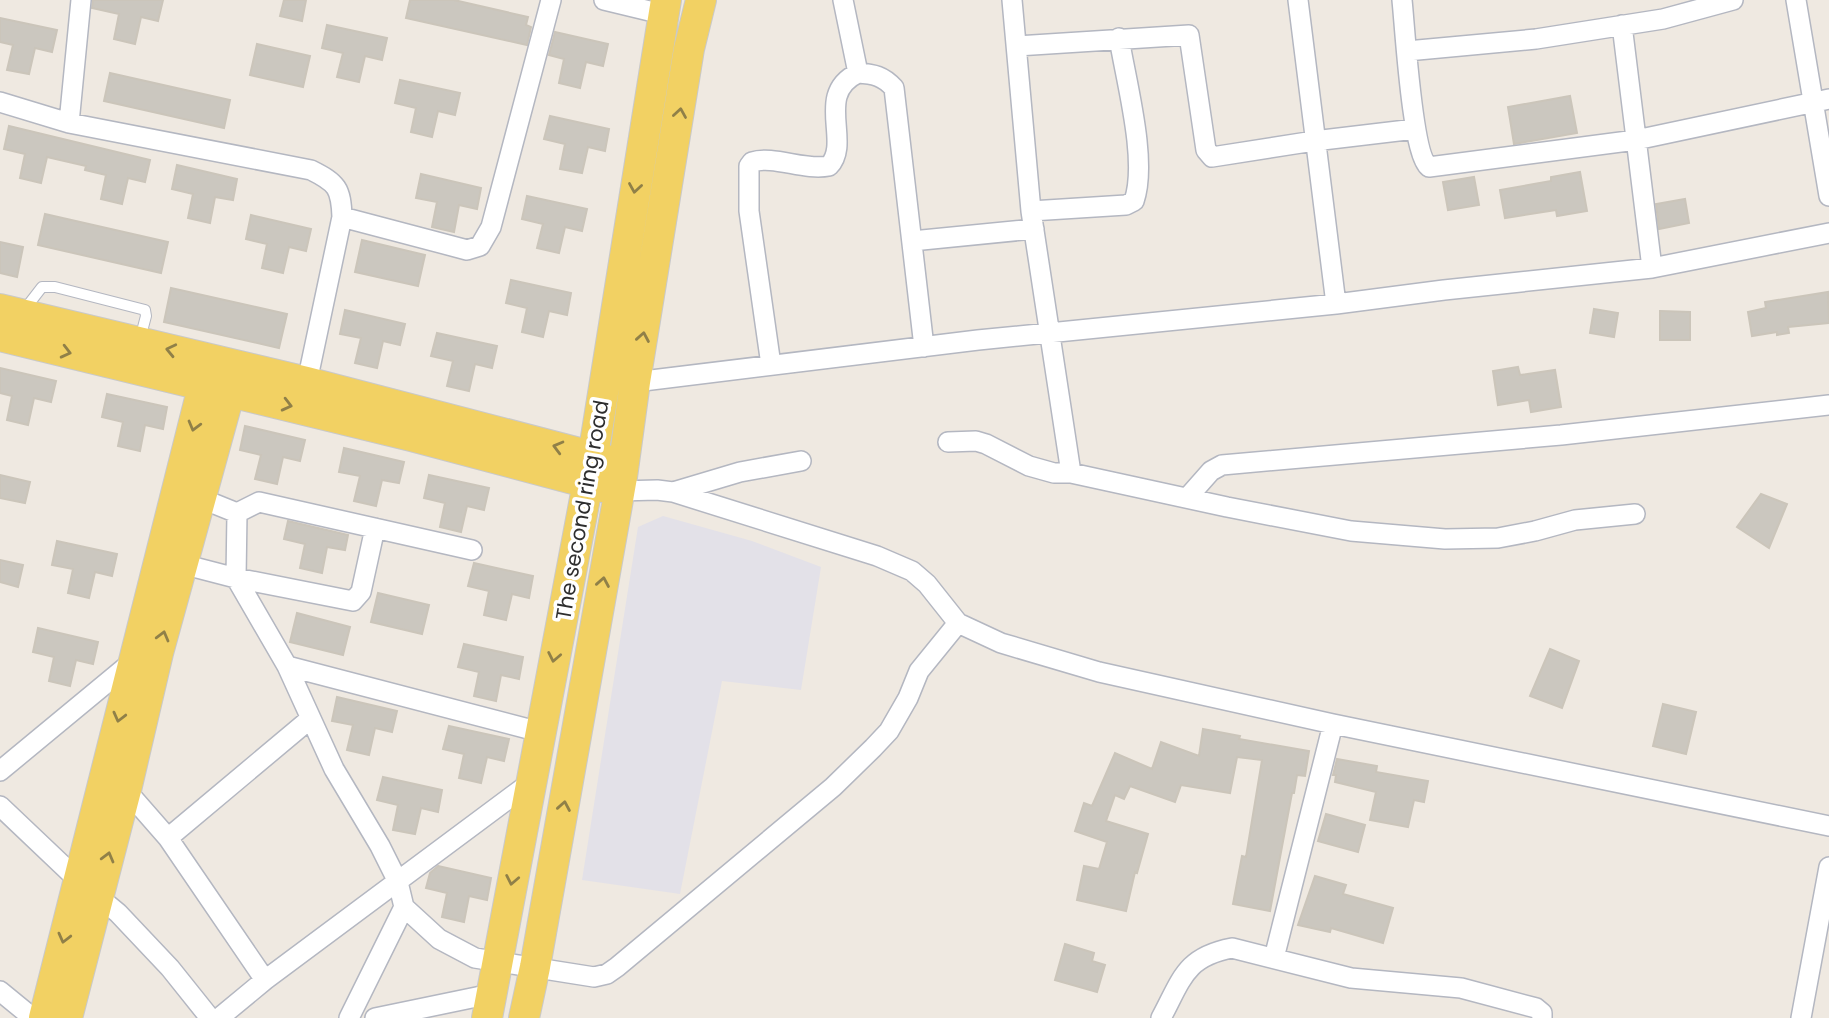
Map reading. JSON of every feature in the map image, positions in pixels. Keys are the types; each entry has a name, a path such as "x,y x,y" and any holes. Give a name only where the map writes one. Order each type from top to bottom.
{"main road":[{"name":"The second ring road","path":"524,1018 622,478 635,382 690,49 701,0"},
{"name":"The second ring road","path":"489,1006 590,470 664,7"},
{"path":"10,312 139,343 221,376 530,467 590,470"},
{"path":"0,336 221,376 307,382 622,478"},
{"path":"44,1018 88,888 126,790 200,498 221,376"},
{"path":"67,1018 88,888 133,661 221,376"}],"street":[{"path":"69,123 81,0"},
{"path":"342,217 467,250 480,246 491,227 551,0"},
{"path":"604,0 664,7"},
{"path":"843,0 858,73"},
{"path":"1012,0 1032,220 1071,473"},
{"path":"1298,0 1336,304"},
{"path":"1402,0 1415,129 1423,162 1429,167 1636,139 1821,101"},
{"path":"1408,51 1536,39 1663,19 1733,0"},
{"path":"1796,0 1821,101 1829,196"},
{"path":"1622,25 1652,268"},
{"path":"1017,46 1119,38 1190,36 1206,150 1212,157 1415,129"},
{"path":"912,241 1126,205 1134,201 1138,180 1135,124 1119,38"},
{"path":"771,365 749,211 749,166 760,160 807,167 829,166 834,162 839,89 845,79 858,73 876,74 887,79 894,88 924,347"},
{"path":"0,102 69,123 311,170 332,181 340,191 342,217 307,382"},
{"path":"635,382 924,347 1652,268 1829,233"},
{"path":"1188,497 1212,471 1222,465 1560,436 1829,405"},
{"path":"948,442 976,441 1029,466 1054,473 1071,473 1351,531 1445,539 1498,538 1575,520 1634,514"},
{"path":"665,491 740,472 801,461"},
{"path":"622,478 877,556 912,571 927,584 958,623 1002,643 1099,672 1333,724 1829,826"},
{"path":"200,498 237,513 258,502 472,550"},
{"path":"237,513 236,578 287,666 334,769 380,846 398,882 404,907 439,939 475,958 496,963 594,977 607,974 617,967 833,787 863,758 889,731 908,698 919,671 958,623"},
{"path":"182,564 236,578 353,601 361,593 375,528"},
{"path":"0,771 133,661"},
{"path":"287,666 540,732"},
{"path":"168,838 310,719"},
{"path":"1274,958 1333,724"},
{"path":"219,1018 265,980 531,782"},
{"path":"126,790 168,838 265,980"},
{"path":"0,806 118,913 170,968 210,1018"},
{"path":"1801,1018 1829,867"},
{"path":"349,1018 404,907"},
{"path":"1161,1018 1188,967 1214,951 1232,947 1351,978 1461,988 1536,1008 1542,1013 1542,1018"},
{"path":"0,991 33,1018"},
{"path":"375,1018 489,1006"}],"shaded area":[{"path":"663,516 752,541 821,567 801,690 722,681 680,894 582,880 638,527"}],"building":[{"path":"93,0 163,0 158,21 141,17 135,44 114,39 119,14 92,8"},
{"path":"284,0 306,0 302,21 280,16"},
{"path":"410,0 454,0 528,17 526,25 531,27 527,45 406,18"},
{"path":"0,18 57,30 52,52 35,48 29,74 7,70 13,45 0,42"},
{"path":"327,25 387,38 382,60 365,56 359,82 337,77 343,53 322,48"},
{"path":"555,32 608,44 603,66 586,62 580,88 559,83 564,59 549,55"},
{"path":"257,44 310,56 303,87 250,75"},
{"path":"110,73 230,100 224,128 104,101"},
{"path":"400,80 460,93 455,115 438,111 432,137 411,132 416,108 395,103"},
{"path":"1570,96 1577,133 1514,144 1508,107"},
{"path":"550,116 609,129 605,151 588,147 582,173 560,169 565,144 544,139"},
{"path":"9,126 150,160 145,182 128,178 122,204 101,199 106,175 85,170 86,166 47,157 41,183 20,178 25,154 4,149"},
{"path":"177,165 237,179 233,200 215,197 210,223 188,218 193,194 172,189"},
{"path":"1580,172 1587,211 1557,216 1556,210 1505,218 1500,190 1551,181 1551,177"},
{"path":"421,174 481,188 477,209 459,205 454,232 432,227 437,202 416,198"},
{"path":"1474,177 1479,205 1448,210 1443,182"},
{"path":"527,196 587,209 582,231 565,227 559,253 537,248 543,224 522,219"},
{"path":"1685,199 1689,223 1659,229 1656,204"},
{"path":"45,214 168,242 161,273 38,245"},
{"path":"251,215 311,229 306,251 289,247 283,273 262,268 267,244 246,239"},
{"path":"362,240 425,255 418,286 355,272"},
{"path":"0,242 23,247 17,277 0,273"},
{"path":"511,280 571,293 567,315 549,311 543,337 522,332 527,308 506,303"},
{"path":"171,288 287,314 279,348 164,322"},
{"path":"1828,292 1829,323 1788,327 1789,333 1752,336 1748,312 1766,308 1765,302"},
{"path":"1594,309 1618,313 1614,337 1590,333"},
{"path":"345,310 405,324 400,345 383,341 377,368 355,363 361,338 340,334"},
{"path":"1660,311 1690,312 1690,340 1660,340"},
{"path":"437,333 497,346 492,368 475,364 469,391 447,386 453,361 431,356"},
{"path":"1518,367 1520,375 1555,370 1561,407 1531,412 1529,400 1498,405 1493,371"},
{"path":"0,368 56,381 51,402 34,398 28,425 7,420 12,396 0,393"},
{"path":"107,394 167,407 163,429 145,425 140,451 118,446 123,422 102,417"},
{"path":"245,426 305,440 300,461 283,457 277,484 255,479 261,455 240,450"},
{"path":"344,448 404,462 399,483 382,480 376,506 354,501 360,476 339,472"},
{"path":"0,475 30,482 25,503 0,498"},
{"path":"429,475 489,488 484,510 467,506 461,532 440,527 445,503 424,498"},
{"path":"1761,494 1787,504 1769,548 1737,527"},
{"path":"288,521 348,535 345,550 327,547 322,573 300,568 305,544 284,539"},
{"path":"57,541 117,554 112,576 95,572 89,598 68,593 73,569 52,565"},
{"path":"0,560 23,565 18,587 0,582"},
{"path":"474,563 533,576 529,598 512,594 506,620 484,615 489,591 468,586"},
{"path":"378,593 429,605 422,634 371,622"},
{"path":"297,613 350,627 343,655 290,642"},
{"path":"38,628 98,642 93,664 76,660 70,686 49,681 54,657 33,652"},
{"path":"464,644 523,657 519,679 501,675 496,701 474,696 479,672 458,667"},
{"path":"1550,649 1579,661 1562,708 1530,696"},
{"path":"337,697 397,711 392,732 375,728 369,755 347,750 353,725 332,721"},
{"path":"1663,704 1696,712 1686,754 1653,746"},
{"path":"449,726 509,739 504,761 487,757 481,783 459,778 464,754 443,749"},
{"path":"1203,729 1240,736 1239,739 1309,751 1305,776 1297,775 1292,793 1270,911 1233,904 1242,856 1246,857 1262,760 1237,757 1230,793 1181,785 1175,802 1130,786 1124,799 1115,795 1106,821 1148,834 1126,911 1077,900 1084,866 1099,869 1107,842 1075,831 1084,803 1092,806 1115,753 1152,769 1161,742 1199,756"},
{"path":"1337,759 1377,766 1376,772 1428,781 1424,802 1414,800 1408,827 1370,820 1376,792 1335,782 1336,775 1333,775"},
{"path":"383,777 442,790 438,812 421,808 415,834 393,830 398,805 377,800"},
{"path":"1326,814 1365,825 1358,852 1318,841"},
{"path":"438,866 491,878 487,900 469,896 464,922 442,917 447,893 426,888 430,873"},
{"path":"1315,876 1346,885 1343,894 1393,908 1383,943 1331,928 1330,932 1298,925"},
{"path":"1065,944 1094,953 1092,961 1105,965 1097,992 1055,980"}]}
